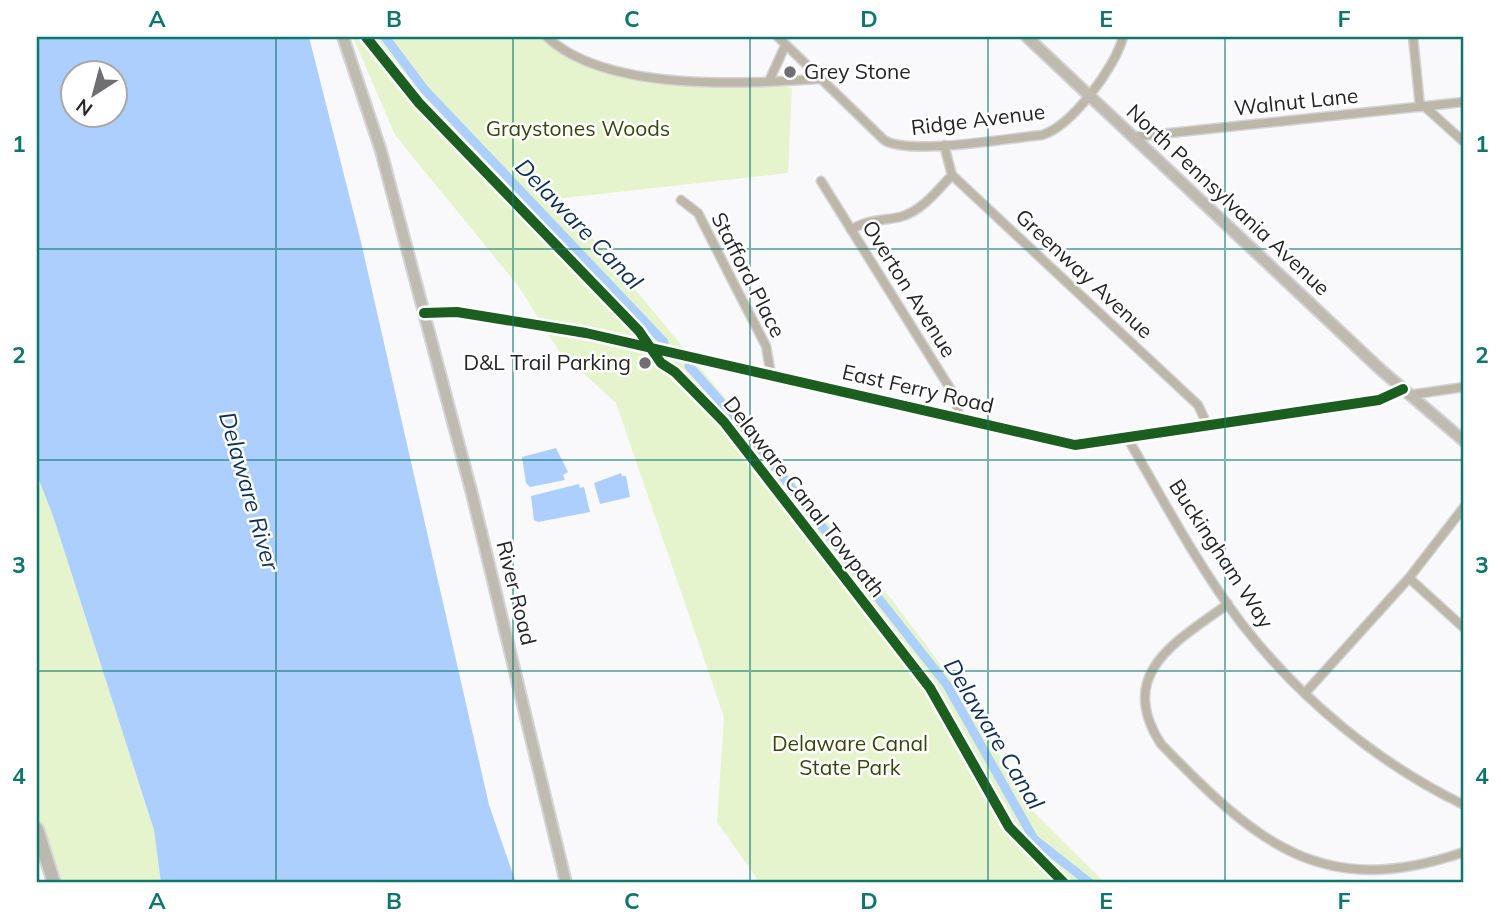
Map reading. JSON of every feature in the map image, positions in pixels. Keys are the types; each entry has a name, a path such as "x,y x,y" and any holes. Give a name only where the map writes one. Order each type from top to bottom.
{"highway":[{"path":"37,829 54,883"}],"main road":[{"name":"River Road","path":"343,37 370,112 390,183 566,883"},
{"name":"North Pennsylvania Avenue","path":"1027,37 1406,392 1464,441"}],"street":[{"path":"547,37 581,60 623,75 769,81 820,79"},
{"path":"778,37 820,79"},
{"name":"Ridge Avenue","path":"820,79 884,140 898,146 944,145 1049,133 1061,125 1110,68 1123,37"},
{"path":"1413,37 1422,106 1464,142"},
{"path":"769,81 785,46"},
{"name":"Walnut Lane","path":"1132,137 1464,102"},
{"path":"851,230 865,222 900,216 918,209 952,175 944,145"},
{"name":"Greenway Avenue","path":"952,175 1198,404 1208,426"},
{"name":"Overton Avenue","path":"821,181 956,398 959,418"},
{"name":"Stafford Place","path":"681,200 698,213 766,346 771,375"},
{"name":"East Ferry Road","path":"424,313 457,312 527,322 1075,445 1379,400 1406,392 1464,387"},
{"name":"Buckingham Way","path":"1127,437 1227,604 1256,641 1306,692 1385,759 1464,805"},
{"path":"1306,692 1409,578 1464,507"},
{"path":"1409,578 1464,628"},
{"path":"1227,604 1164,650 1153,666 1146,684 1146,705 1151,726 1161,744 1258,831 1316,863 1340,869 1373,872 1429,863 1464,852"}],"green space":[{"name":"Delaware Canal State Park","path":"353,37 547,37 623,75 769,81 792,88 788,173 555,199 581,224 893,601 968,701 1032,810 1105,883 760,883 717,822 724,717 616,403 558,350 519,287 395,135"},
{"path":"37,475 53,516 154,830 161,883 54,883 37,829"}],"water":[{"name":"Delaware River","path":"37,37 309,37 361,242 489,805 516,883 161,883 154,830 53,516 37,475"},
{"path":"556,448 568,472 563,475 565,480 530,487 526,483 522,457"},
{"path":"621,473 626,476 630,497 600,504 594,483"},
{"path":"579,484 580,488 584,487 590,512 538,522 534,520 531,496"}],"waterway":[{"name":"Delaware Canal","path":"385,37 424,89 664,342"},
{"name":"Delaware Canal","path":"689,366 745,429 947,685 1034,839 1090,883"}],"cycle path":[{"name":"Delaware Canal Towpath","path":"366,37 419,103 639,331 661,363 675,372 724,422 930,688 1009,827 1064,883"},
{"path":"424,313 457,312 586,333 1075,445 1379,400 1403,389"}],"place":[{"name":"Grey Stone","path":"790,72"},
{"name":"D&L Trail Parking","path":"645,363"}],"park label":[{"name":"Graystones Woods","path":"578,129"}]}
